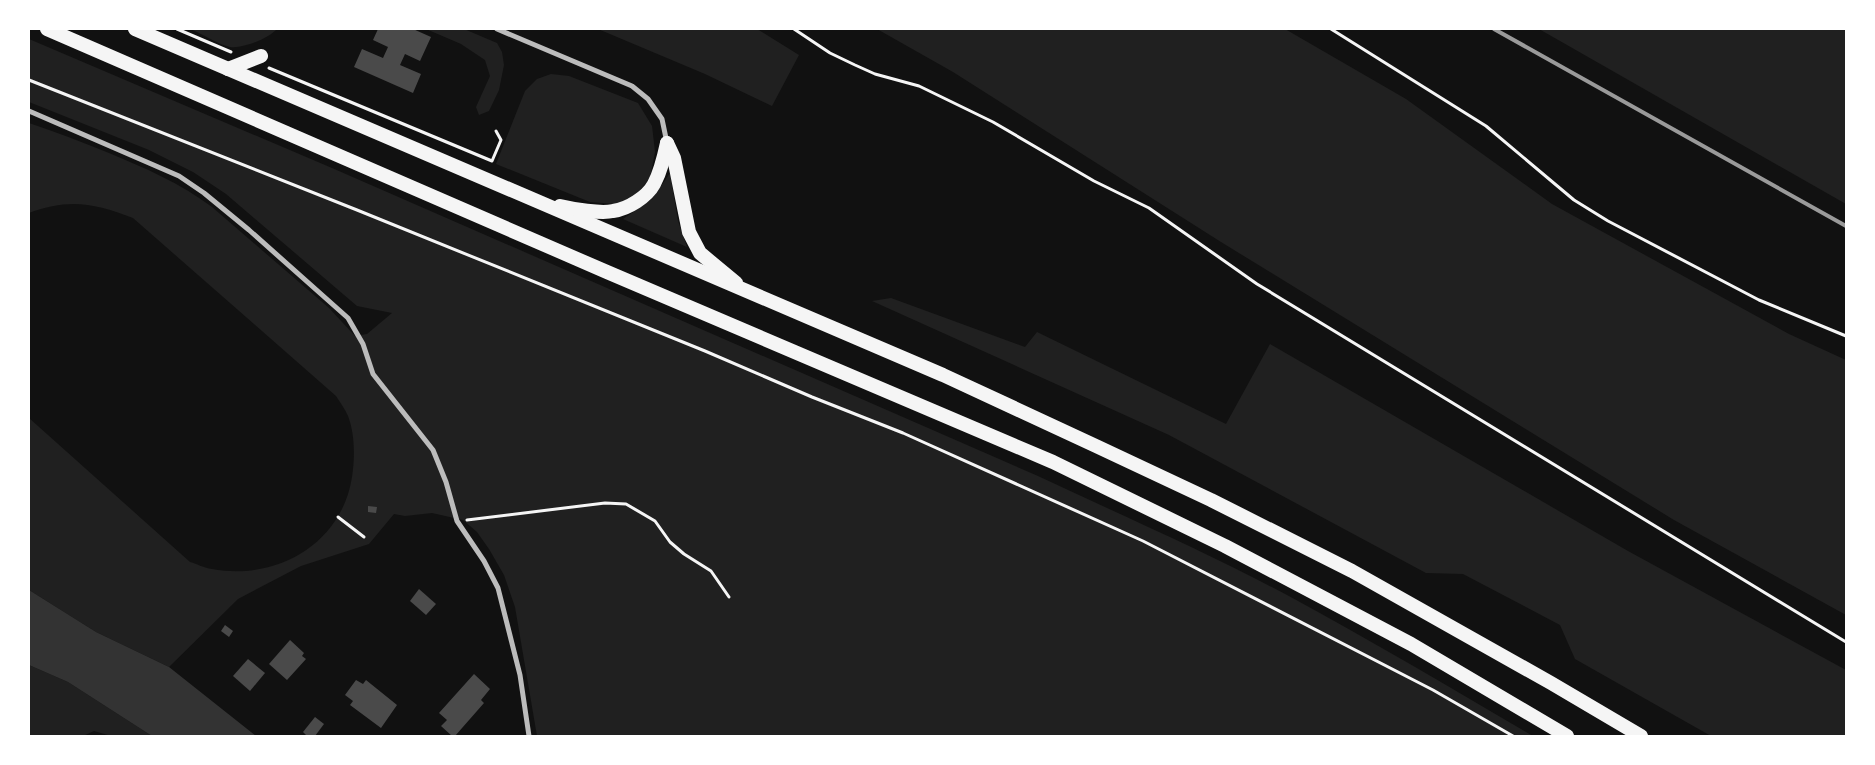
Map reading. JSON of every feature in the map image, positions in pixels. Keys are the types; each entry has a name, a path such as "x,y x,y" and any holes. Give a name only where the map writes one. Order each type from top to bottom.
{"highway":[{"path":"48,29 607,272 1053,462 1224,546 1411,644 1568,736"},
{"path":"135,29 943,375 1211,500 1352,571 1641,736"},
{"path":"228,69 256,58"},
{"path":"530,199 574,209 613,212 628,206 643,197 653,186 662,166 667,144"},
{"path":"667,144 674,158 688,232 700,253 748,293"},
{"path":"1411,644 1554,736"}],"street":[{"path":"497,29 632,86 648,99 662,119 667,144"},
{"path":"29,111 179,176 204,193 249,230 348,318 363,344 373,374 433,450 446,482 457,521 484,561 498,588 520,675 529,736"}],"path":[{"path":"177,29 256,58 492,161 501,140 496,131"},
{"path":"794,29 830,53 855,66 875,74 919,86 993,122 1094,181 1150,208 1257,284 1846,642"},
{"path":"1331,29 1486,126 1574,200 1608,222 1759,300 1846,336"},
{"path":"29,80 449,247 902,433 1143,541 1432,690 1513,736"},
{"path":"457,521 605,503 626,504 655,521 670,542 684,554 711,571 729,597"},
{"path":"338,517 364,537"}],"shaded area":[{"path":"190,29 277,29 255,42 230,47"},
{"path":"426,29 464,29 497,43 502,52 504,65 499,90 489,111 479,115 476,107 490,76 485,60 461,44"},
{"path":"598,29 757,29 799,55 772,106 705,74"},
{"path":"877,29 1285,29 1406,99 1552,204 1789,334 1846,360 1846,615 1674,520 1221,242 953,72"},
{"path":"1539,29 1846,29 1846,204"},
{"path":"29,39 332,168 1038,476 1132,519 1287,595 1533,736 537,736 515,607 504,575 477,532 463,520 432,513 405,516 394,514 369,544 301,566 238,599 169,667 96,632 29,590 29,418 190,562 209,568 236,571 259,569 282,563 302,553 320,539 335,521 346,501 352,477 354,446 352,430 348,416 336,396 133,218 106,209 81,204 56,205 29,213 29,123 136,164 175,183 200,198 329,308 355,336 367,334 392,313 357,306 226,194 193,172 149,150 29,102"},
{"path":"551,74 569,76 638,103 652,126 655,152 650,178 635,196 615,204 590,202 496,164 525,91 537,79"},
{"path":"670,173 678,221 687,247 623,219 652,199"},
{"path":"891,298 1025,347 1037,332 1226,424 1270,344 1628,551 1846,670 1846,736 1711,736 1575,659 1560,625 1463,574 1426,573 1169,435 872,301"},
{"path":"29,590 96,632 169,667 256,736 152,736 68,682 29,665"},
{"path":"29,665 68,682 152,736 111,736 94,731 83,736 29,736"}],"building":[{"path":"378,29 413,29 431,37 420,61 405,54 400,65 421,74 413,93 354,67 362,49 383,58 388,47 373,40"},
{"path":"368,506 377,507 376,513 368,512"},
{"path":"419,589 436,604 426,615 410,601"},
{"path":"225,625 233,631 229,637 221,631"},
{"path":"290,640 304,653 302,656 306,659 287,680 269,664"},
{"path":"248,659 265,673 250,691 233,676"},
{"path":"474,674 490,689 481,700 484,703 455,736 452,736 441,726 447,720 439,713"},
{"path":"356,680 363,684 366,680 397,705 381,728 350,705 353,701 345,695"},
{"path":"315,717 324,724 315,736 307,736 303,732"}],"railway":[{"path":"1494,29 1846,226"}]}
